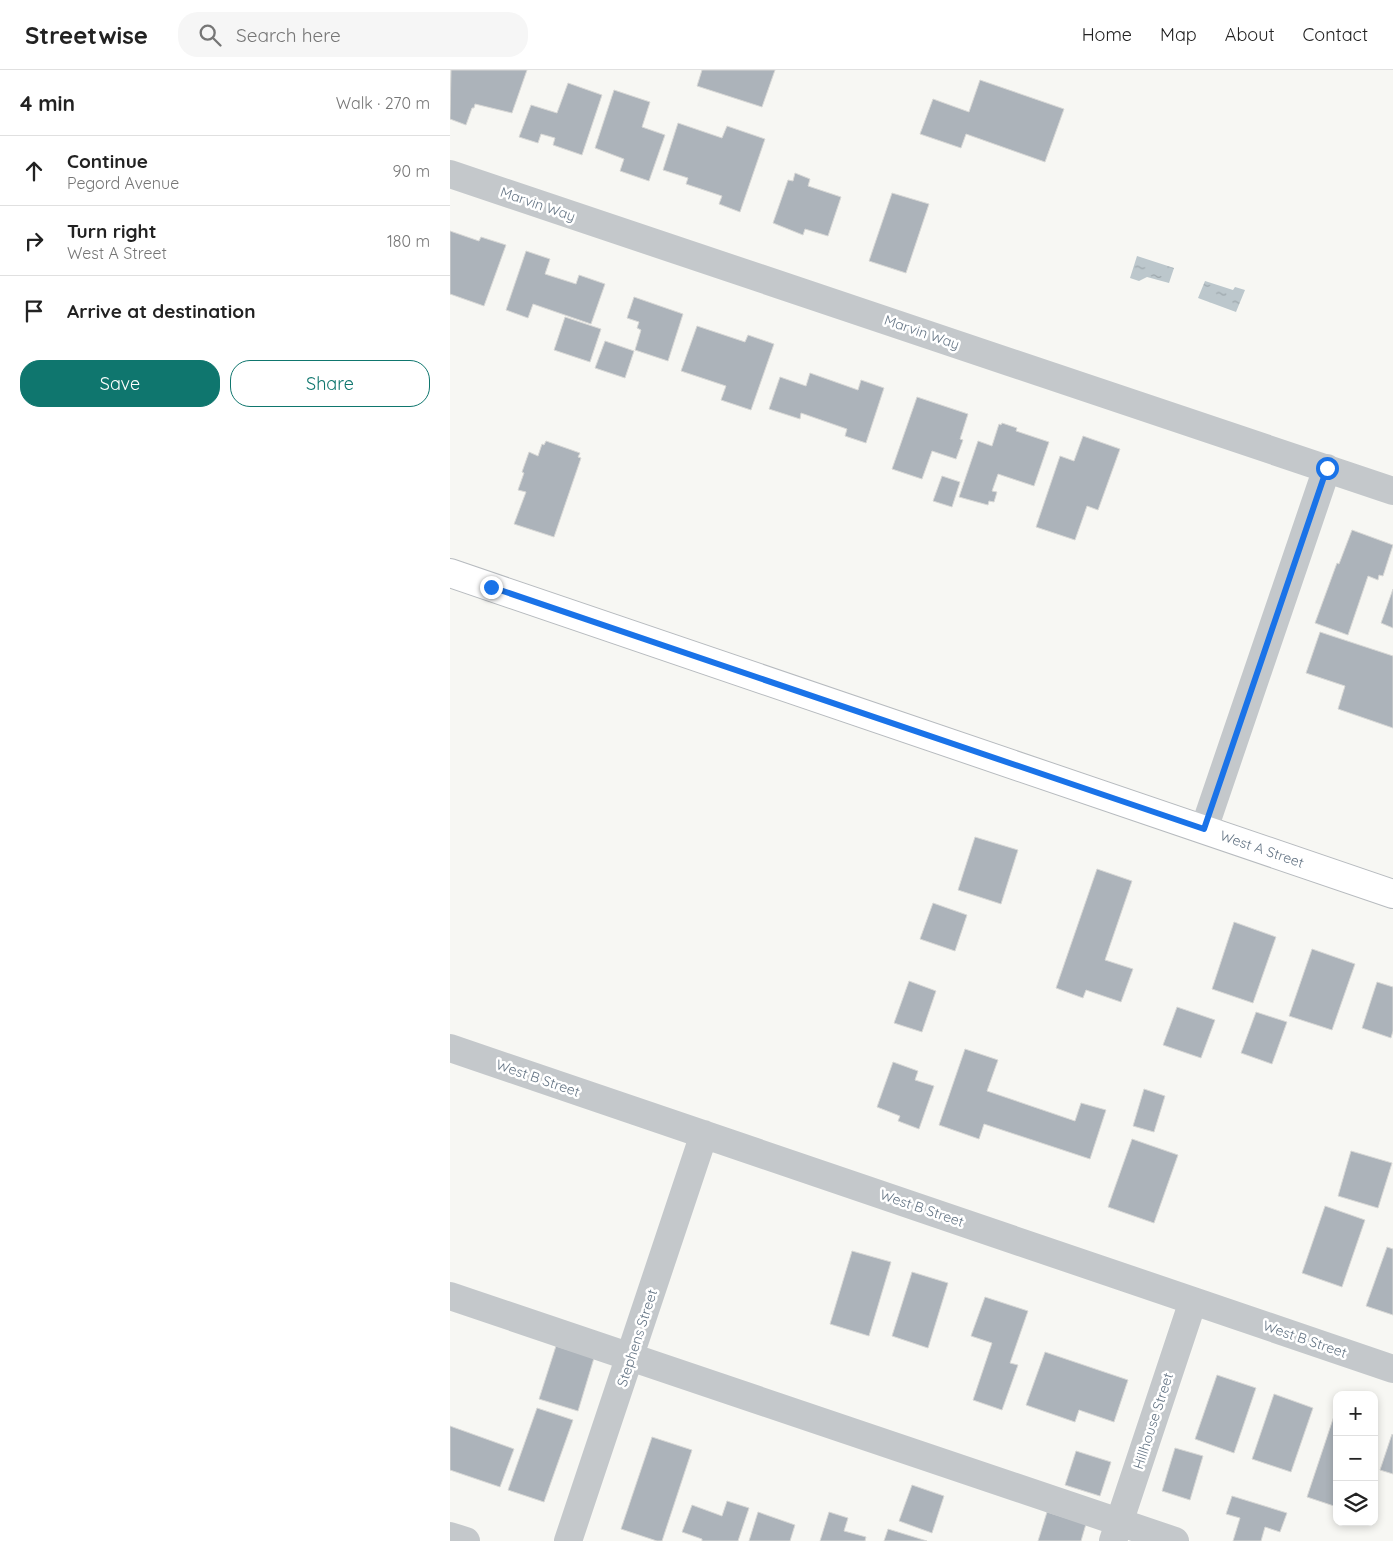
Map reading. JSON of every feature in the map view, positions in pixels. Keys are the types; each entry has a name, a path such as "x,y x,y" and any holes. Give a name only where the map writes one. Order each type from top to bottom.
{"main road":[{"name":"West A Street","path":"450,573 1393,894"}],"street":[{"name":"Marvin Way","path":"450,174 1393,491"},
{"path":"1204,829 1327,468"},
{"name":"West B Street","path":"450,1048 1393,1369"},
{"name":"Stephens Street","path":"568,1541 704,1134"},
{"path":"450,1296 1117,1531 1175,1541"},
{"name":"Hillhouse Street","path":"1117,1531 1193,1301"},
{"path":"450,1536 466,1541"}],"water":[{"path":"1137,256 1174,268 1169,283 1147,277 1139,281 1130,278"},
{"path":"1205,281 1233,290 1235,287 1245,290 1236,312 1198,298"}],"building":[{"path":"451,70 527,70 512,113 475,104 466,125 450,119"},
{"path":"702,70 775,70 762,107 697,86"},
{"path":"980,80 1064,109 1045,162 966,134 961,148 920,134 933,99 969,112"},
{"path":"568,83 602,95 582,155 553,145 555,138 541,134 538,143 519,137 531,105 557,113"},
{"path":"614,90 650,102 642,127 665,135 649,181 620,171 624,159 595,148"},
{"path":"678,123 722,138 727,126 765,139 740,212 719,204 722,196 686,184 688,178 663,170"},
{"path":"795,173 810,179 808,186 841,197 828,236 805,229 803,235 773,223 788,180 793,181"},
{"path":"892,193 929,204 906,273 869,261"},
{"path":"450,231 479,241 481,237 506,245 484,306 450,294"},
{"path":"526,251 550,259 545,274 576,284 579,275 605,284 591,324 533,304 528,318 506,310"},
{"path":"634,297 683,314 668,361 635,350 641,330 637,328 639,322 627,318"},
{"path":"565,317 601,329 590,362 554,350"},
{"path":"697,326 745,342 748,335 774,344 751,410 721,400 726,386 681,371"},
{"path":"605,341 634,351 625,378 595,368"},
{"path":"810,373 858,390 861,380 884,388 866,443 845,436 847,429 801,413 800,419 769,409 780,377 806,386"},
{"path":"917,397 968,414 960,439 963,440 956,459 932,451 922,479 892,469"},
{"path":"1002,423 1017,428 1016,431 1049,442 1034,486 998,474 992,491 997,492 994,502 989,501 988,505 959,497 978,441 992,446 999,424 1001,425"},
{"path":"1083,436 1120,449 1098,510 1087,506 1075,540 1036,527 1060,456 1074,461"},
{"path":"546,441 580,453 578,457 581,458 554,537 514,524 526,492 518,490 529,452 538,456 542,444 544,445"},
{"path":"942,476 960,482 952,507 933,501"},
{"path":"1352,530 1393,545 1383,576 1379,575 1378,580 1368,576 1348,635 1315,623 1337,563 1339,564"},
{"path":"1393,589 1393,628 1381,623"},
{"path":"1320,632 1393,656 1393,728 1338,709 1345,686 1306,673"},
{"path":"975,837 1018,850 1001,904 958,890"},
{"path":"1097,869 1132,881 1105,960 1133,969 1121,1002 1086,990 1083,998 1056,988"},
{"path":"933,903 967,915 955,951 920,939"},
{"path":"1234,922 1276,937 1253,1003 1212,989"},
{"path":"1312,949 1355,964 1332,1030 1289,1016"},
{"path":"909,981 936,991 922,1032 894,1023"},
{"path":"1377,982 1393,987 1393,1031 1391,1038 1362,1028"},
{"path":"1177,1007 1215,1020 1201,1058 1163,1045"},
{"path":"1256,1012 1287,1022 1272,1064 1241,1053"},
{"path":"965,1049 998,1060 987,1091 1075,1121 1081,1103 1106,1110 1090,1159 984,1124 979,1139 939,1125"},
{"path":"893,1062 918,1071 915,1080 934,1086 919,1129 898,1121 900,1116 877,1107"},
{"path":"1144,1089 1165,1096 1154,1132 1133,1126"},
{"path":"1132,1139 1178,1155 1154,1223 1108,1207"},
{"path":"1351,1151 1392,1163 1378,1208 1338,1196"},
{"path":"1325,1206 1365,1220 1342,1287 1302,1273"},
{"path":"1387,1247 1393,1249 1393,1315 1366,1306"},
{"path":"852,1251 891,1262 869,1336 830,1324"},
{"path":"912,1272 948,1283 928,1348 892,1336"},
{"path":"985,1297 1028,1311 1010,1363 1018,1365 1002,1410 973,1400 992,1343 971,1336"},
{"path":"556,1346 594,1358 578,1411 539,1399"},
{"path":"1045,1352 1128,1380 1114,1422 1079,1410 1075,1422 1026,1405"},
{"path":"1217,1375 1256,1388 1234,1453 1195,1439"},
{"path":"1274,1394 1313,1408 1291,1472 1252,1459"},
{"path":"537,1408 573,1420 544,1502 508,1490"},
{"path":"1333,1419 1333,1506 1307,1497"},
{"path":"450,1426 514,1449 500,1487 450,1470"},
{"path":"1393,1435 1393,1474 1380,1470"},
{"path":"652,1437 692,1450 662,1541 621,1529"},
{"path":"1175,1448 1203,1456 1190,1500 1162,1491"},
{"path":"1076,1451 1111,1462 1100,1496 1065,1485"},
{"path":"912,1485 944,1496 932,1533 899,1521"},
{"path":"1232,1496 1287,1513 1280,1532 1265,1527 1261,1541 1233,1541 1240,1518 1226,1514"},
{"path":"727,1501 749,1508 738,1541 702,1541 702,1539 682,1532 692,1505 722,1516"},
{"path":"758,1512 795,1525 790,1541 749,1541"},
{"path":"829,1512 848,1518 844,1531 866,1537 865,1541 820,1541"},
{"path":"1047,1512 1086,1524 1081,1541 1038,1541"},
{"path":"888,1529 927,1541 884,1541"}],"route":[{"path":"491,587 1204,829 1327,468"}]}
